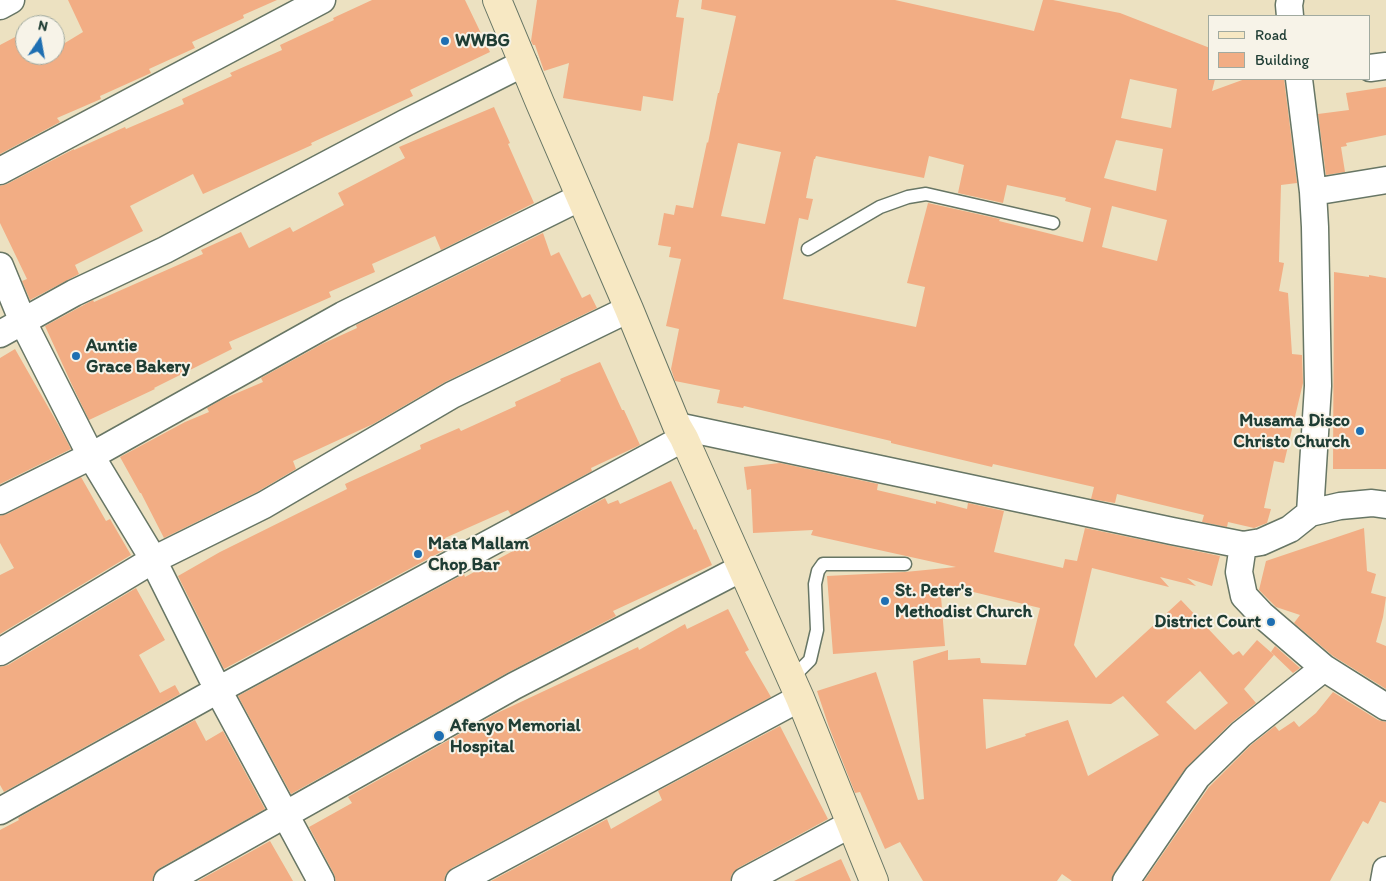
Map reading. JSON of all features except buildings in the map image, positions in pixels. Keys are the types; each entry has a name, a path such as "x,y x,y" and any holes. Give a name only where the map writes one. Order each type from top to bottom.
{"main road":[{"path":"498,0 630,309 680,432 796,688 874,881"}],"street":[{"path":"0,6 11,0"},
{"path":"0,171 322,0"},
{"path":"1290,0 1290,15"},
{"path":"0,334 74,293 165,250 405,123 524,63"},
{"path":"1371,68 1386,66"},
{"path":"1299,80 1313,192 1315,227 1318,386 1310,513"},
{"path":"1313,192 1386,180"},
{"path":"0,501 91,456 343,315 581,197"},
{"path":"0,266 23,322 91,456 153,560 218,690 321,881"},
{"path":"0,652 153,560 264,505 452,395 630,309"},
{"path":"0,811 680,432 1243,544 1261,542 1290,529 1310,513 1340,506 1372,503 1386,505"},
{"path":"1243,544 1239,572 1244,596 1261,614 1324,668 1386,707"},
{"path":"167,881 514,686 742,568"},
{"path":"1126,881 1196,777 1241,734 1324,668"},
{"path":"458,881 796,688"},
{"path":"745,881 851,824"},
{"path":"1384,881 1386,870"}],"lane":[{"path":"808,249 880,207 908,197 926,194 1053,223"},
{"path":"796,688 810,660 816,630 815,584 818,571 823,564 904,564"}],"place":[{"name":"WWBG","path":"445,41"},
{"name":"Auntie Grace Bakery","path":"76,356"},
{"name":"Musama Disco Christo Church","path":"1360,431"},
{"name":"Mata Mallam Chop Bar","path":"418,554"},
{"name":"St. Peter's Methodist Church","path":"885,601"},
{"name":"District Court","path":"1271,622"},
{"name":"Afenyo Memorial Hospital","path":"439,736"}]}
